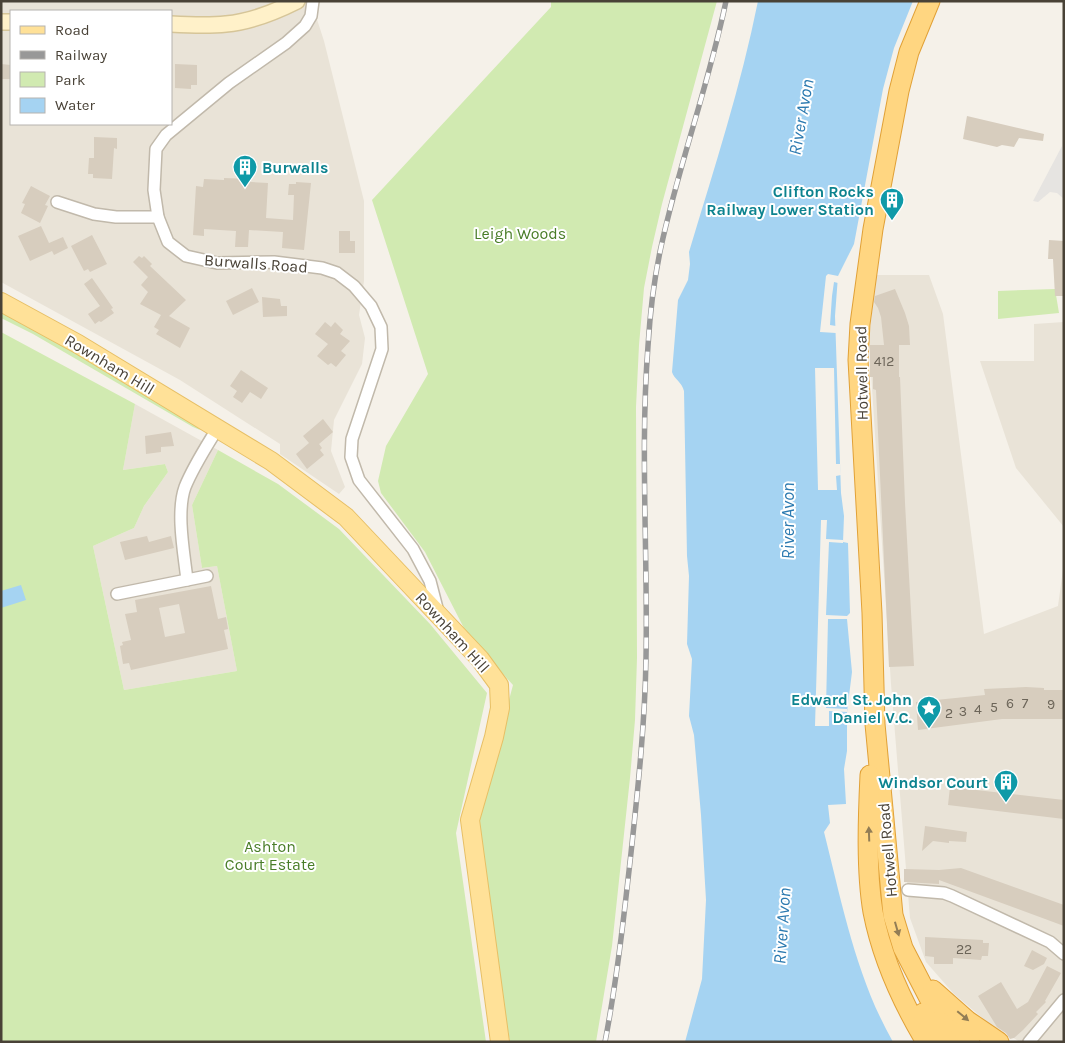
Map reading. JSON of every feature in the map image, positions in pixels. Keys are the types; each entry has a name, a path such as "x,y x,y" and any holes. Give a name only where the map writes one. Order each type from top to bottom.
{"highway":[{"name":"Hotwell Road","path":"930,1 909,52 899,91 873,229 858,342 858,360 872,613 875,724 893,914 902,948 932,1002 943,1017 970,1042"},
{"name":"Hotwell Road","path":"875,724 868,809 870,883 873,912 890,967"},
{"path":"890,967 904,1004 926,1042"},
{"path":"890,967 904,989 948,1042"},
{"path":"914,971 968,1021 999,1042"}],"main road":[{"path":"172,24 214,25 240,22 262,16 297,1"},
{"name":"Rownham Hill","path":"1,302 78,344 271,461 346,517 480,659 499,685 500,708 498,718 470,820 500,1042"}],"street":[{"name":"Burwalls Road","path":"313,1 312,16 305,26 286,43 229,83 166,135 156,149 154,190 158,217 168,242 186,256 217,263 274,262 322,268 337,273 349,282 371,306 380,327 382,349 352,439 351,457 359,480 413,549 430,581 439,614"},
{"path":"56,202 94,214 116,217 158,217"},
{"path":"187,580 182,546 181,517 185,488 217,429"},
{"path":"117,594 207,576"},
{"path":"908,890 944,893 952,896 1050,942 1064,954"},
{"path":"1029,1042 1064,1000"}],"shaded area":[{"path":"1,1 311,1 324,41 364,201 364,281 359,315 365,338 362,364 334,420 331,451 345,487 339,494 280,454 280,444 180,380 1,282"},
{"path":"1062,146 1064,199 1057,193 1050,192 1038,202 1033,201"},
{"path":"876,275 929,275 943,314 984,634 1058,606 1064,562 1064,1042 1020,1042 986,1021 954,994 926,962 910,918 891,684 869,341"},
{"path":"1064,322 1064,527 1016,468 980,361 1034,361 1034,324"},
{"path":"135,404 218,450 192,505 202,568 217,566 237,671 124,690 93,546 134,528 144,506 168,472 165,464 123,470"}],"green space":[{"name":"Leigh Woods","path":"551,1 717,1 662,204 644,288 636,407 637,658 635,720 612,946 596,1042 510,1042 483,888 477,820 513,685 467,634 425,552 381,493 378,481 386,446 428,374 372,200 551,7"},
{"path":"1055,289 1059,313 998,319 998,291"},
{"path":"1,309 196,424 200,430 33,334 1,318"},
{"name":"Ashton Court Estate","path":"1,332 135,404 123,470 165,464 168,472 144,506 134,528 93,546 124,690 237,671 217,566 202,568 192,505 218,450 278,484 339,529 430,624 487,693 456,833 486,1042 1,1042"}],"water":[{"name":"River Avon","path":"758,1 913,1 894,48 883,89 854,244 838,276 835,316 841,493 844,516 843,542 848,543 850,613 847,619 852,672 847,712 847,751 844,769 846,804 828,805 830,823 824,832 851,939 869,992 893,1042 685,1042 702,979 706,900 694,735 689,716 692,659 687,644 689,576 684,391 682,385 672,372 678,300 688,280 689,252 735,96"},
{"path":"21,585 26,600 1,608 1,591"}],"pier":[{"path":"828,274 838,276 838,283 834,282 830,325 836,326 836,333 820,332 826,276"},
{"path":"815,368 834,368 836,464 840,464 841,475 836,476 837,490 818,490"},
{"path":"821,520 827,520 826,539 843,540 843,543 829,542 826,615 847,616 847,619 828,619 826,708 847,709 847,712 829,711 829,726 815,726"}],"building":[{"path":"1,64 10,65 10,79 1,79"},
{"path":"175,64 197,65 197,85 191,85 191,89 175,88"},
{"path":"967,116 1044,134 1043,141 1019,138 1014,147 1002,145 997,147 963,139"},
{"path":"94,137 117,138 117,149 114,148 112,179 93,178 93,174 88,174 89,158 94,158"},
{"path":"224,178 251,179 251,182 268,183 266,218 293,220 294,195 288,195 289,184 296,184 296,182 311,183 304,250 282,248 283,232 249,230 248,247 235,247 236,231 204,229 204,236 193,235 196,186 203,187 204,179 224,180"},
{"path":"31,186 50,196 45,205 48,206 40,223 21,213 25,204 22,203"},
{"path":"41,226 49,243 63,237 68,248 54,255 52,251 30,261 18,236"},
{"path":"339,231 350,231 350,241 355,241 355,253 339,253"},
{"path":"92,235 107,264 90,272 88,269 84,271 71,246"},
{"path":"1049,240 1064,241 1064,296 1055,296 1053,259 1048,259"},
{"path":"139,256 142,258 144,256 152,264 150,266 186,300 169,316 190,328 180,348 156,334 159,330 154,327 161,315 140,304 148,292 141,285 148,277 133,262"},
{"path":"92,278 113,308 111,309 114,313 95,324 88,314 100,306 84,284"},
{"path":"252,288 259,302 233,315 226,301"},
{"path":"895,289 909,326 910,345 899,345 899,377 914,666 889,667 876,390 873,389 873,377 870,377 870,345 884,345 881,317 874,302 875,296"},
{"path":"262,297 280,299 281,306 287,306 287,316 263,317"},
{"path":"325,322 331,327 335,322 343,330 340,334 350,341 341,351 346,355 336,367 331,363 328,365 317,356 328,344 315,334"},
{"path":"241,370 268,388 261,399 250,392 242,403 233,397 237,391 230,386"},
{"path":"323,419 333,432 319,444 322,448 320,450 324,455 307,469 296,454 309,443 303,436"},
{"path":"171,432 174,446 161,447 161,452 146,454 145,436"},
{"path":"147,536 149,542 171,536 174,548 125,560 120,542"},
{"path":"211,586 218,619 226,617 228,629 224,630 228,649 131,670 129,663 123,664 120,646 123,645 122,642 131,640 125,614 137,612 135,600","holes":["179,604 185,633 165,637 159,608"]},
{"path":"1044,688 1044,690 1064,690 1064,719 1002,719 918,730 916,702 985,695 984,689"},
{"name":"Windsor Court","path":"950,787 1064,800 1064,819 948,805"},
{"path":"925,826 967,832 966,842 949,841 949,843 933,841 922,851"},
{"path":"961,868 1064,905 1064,926 939,880 939,884 904,882 904,869 939,870"},
{"path":"925,937 983,940 983,943 989,943 988,956 982,956 981,960 953,958 953,964 934,964 934,957 925,956"},
{"path":"1032,950 1047,958 1044,964 1033,970 1024,966"},
{"path":"1047,966 1061,973 1046,1002 1036,1012 1038,1014 1023,1030 1010,1039 1006,1033 997,1027 978,996 1001,982 1017,1009 1028,1002"}],"railway":[{"path":"605,1042 626,900 639,780 644,707 646,658 644,463 646,385 651,309 654,284 668,216 711,63 726,1"}],"place":[{"name":"Burwalls","path":"245,188"},
{"name":"Clifton Rocks Railway Lower Station","path":"892,221"},
{"name":"Edward St. John Daniel V.C.","path":"929,729"},
{"name":"Windsor Court","path":"1006,803"}]}
